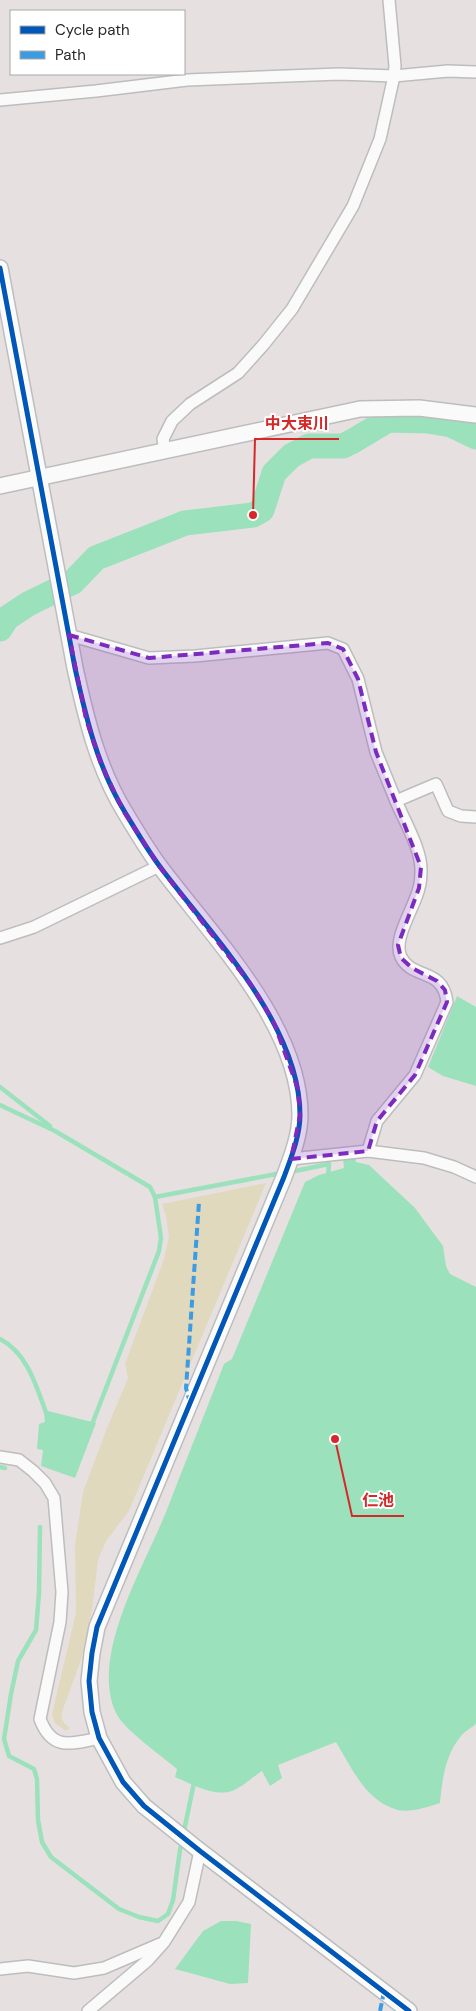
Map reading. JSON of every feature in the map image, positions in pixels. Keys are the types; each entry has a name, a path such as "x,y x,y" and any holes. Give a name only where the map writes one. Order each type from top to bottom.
{"street":[{"path":"165,451 164,439 172,421 190,404 238,373 264,344 297,300 353,206 380,139 394,76 395,66 389,0"},
{"path":"0,100 96,92 187,80 340,74 394,76 448,71 476,72"},
{"path":"0,268 86,719 101,764 124,812 159,866 254,989 274,1023 289,1056 298,1089 300,1115 298,1132 288,1168 98,1628 92,1653 89,1681 92,1712 99,1738 123,1782 144,1806 409,2011"},
{"path":"0,486 360,409 419,408 476,415"},
{"path":"70,635 149,658 195,656 328,643 343,649 358,679 376,752 414,840 421,867 419,888 398,945 401,958 412,968 438,981 446,990 447,1002 415,1075 377,1121 368,1150"},
{"path":"396,801 436,784 448,811 461,816 476,817"},
{"path":"0,938 34,926 159,866"},
{"path":"288,1168 368,1150 424,1158 454,1166 476,1177"},
{"path":"0,1457 19,1460 45,1483 54,1498 62,1592 60,1622 40,1719 44,1730 52,1739 63,1744 99,1738"},
{"path":"88,2011 147,1961 164,1942 189,1902 197,1848"},
{"path":"0,1969 28,1966 74,1973 104,1968 164,1942"}],"highlighted area":[{"path":"69,635 149,658 328,643 343,649 358,679 376,752 421,867 419,888 398,945 401,958 412,968 437,981 445,990 447,1002 415,1075 377,1121 368,1151 291,1159 300,1115 298,1089 274,1023 254,989 159,866 124,812 101,764 86,719"}],"shaded area":[{"path":"457,996 476,1007 476,1086 443,1076 428,1067"},
{"path":"355,1157 356,1162 369,1165 415,1208 443,1246 446,1266 450,1274 476,1287 476,1724 462,1734 451,1751 443,1777 440,1803 408,1811 387,1806 368,1791 354,1773 336,1742 278,1765 282,1778 270,1786 262,1771 232,1791 217,1792 195,1786 175,1777 177,1769 126,1727 116,1713 110,1690 109,1665 114,1638 123,1611 166,1512 224,1364 232,1359 305,1182 319,1175 344,1168 343,1159"},
{"path":"266,1183 129,1511 106,1541 98,1560 92,1610 81,1660 62,1712 63,1721 70,1728 66,1731 55,1723 52,1714 76,1613 75,1545 83,1492 128,1378 125,1364 164,1259 169,1237 162,1204"},
{"path":"48,1411 96,1423 75,1478 41,1466 43,1450 37,1449 39,1424 45,1422 44,1413"},
{"path":"221,1921 251,1924 248,1983 230,1984 175,1969 203,1931"}],"waterway":[{"path":"0,629 7,618 28,604 73,582 96,558 185,523 253,515 262,510 274,473 291,456 309,446 343,446 388,420 428,421 451,425 476,437"},
{"path":"0,1087 50,1126"},
{"path":"0,1105 55,1131 150,1187 155,1197 282,1173"},
{"path":"290,1172 329,1164 328,1177"},
{"path":"91,1427 159,1251 161,1238 155,1197"},
{"path":"0,1339 10,1346 25,1363 36,1384 48,1418"},
{"path":"0,1467 5,1468"},
{"path":"40,1527 39,1593 36,1630 18,1661 4,1739 9,1756 34,1769 37,1779 38,1820 42,1842 51,1857 119,1909 139,1917 158,1921 168,1914 173,1900 180,1850 195,1778"}],"marked path":[{"path":"190,1403 186,1388 199,1202"},
{"path":"380,2011 384,1992"}],"cycle path":[{"path":"0,268 75,668 100,761 116,797 147,848 250,983 269,1015 285,1048 296,1081 300,1115 297,1139 284,1177 97,1627 89,1681 92,1712 99,1738 123,1782 144,1806 409,2011"}],"place":[{"name":"中大束川","path":"253,515"},
{"name":"仁池","path":"335,1439"}]}
